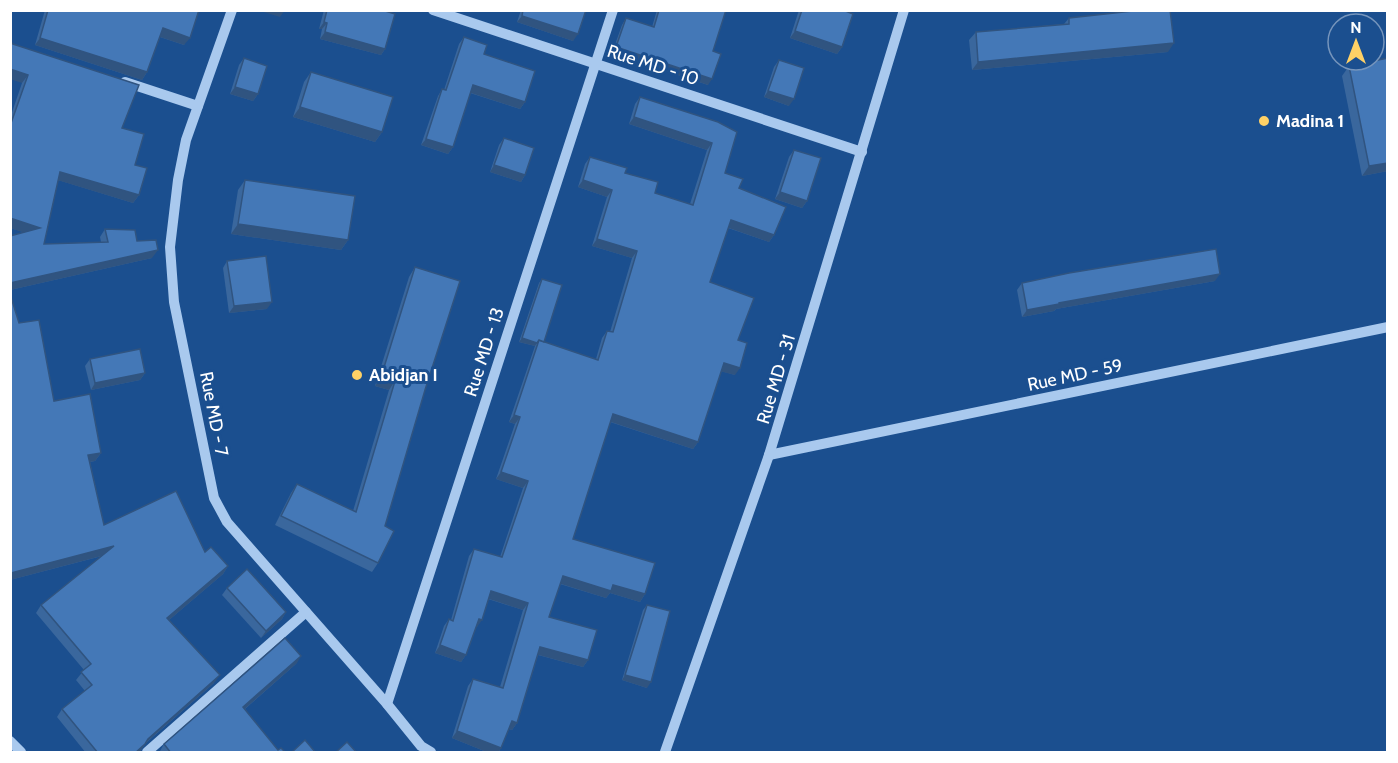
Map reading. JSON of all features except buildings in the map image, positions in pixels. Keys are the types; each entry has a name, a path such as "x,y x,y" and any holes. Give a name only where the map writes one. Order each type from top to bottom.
{"street":[{"name":"Rue MD - 7","path":"232,10 186,140 178,180 170,246 174,302 214,498 227,522 421,746 431,753"},
{"name":"Rue MD - 10","path":"433,10 862,152"},
{"name":"Rue MD - 13","path":"387,704 613,10"},
{"name":"Rue MD - 31","path":"665,753 770,455 904,10"},
{"path":"110,77 198,106"},
{"name":"Rue MD - 59","path":"770,455 1388,327"},
{"path":"147,753 306,612"},
{"path":"10,741 21,753"}],"place":[{"name":"Madina 1","path":"1264,121"},
{"name":"Abidjan I","path":"357,375"}]}
